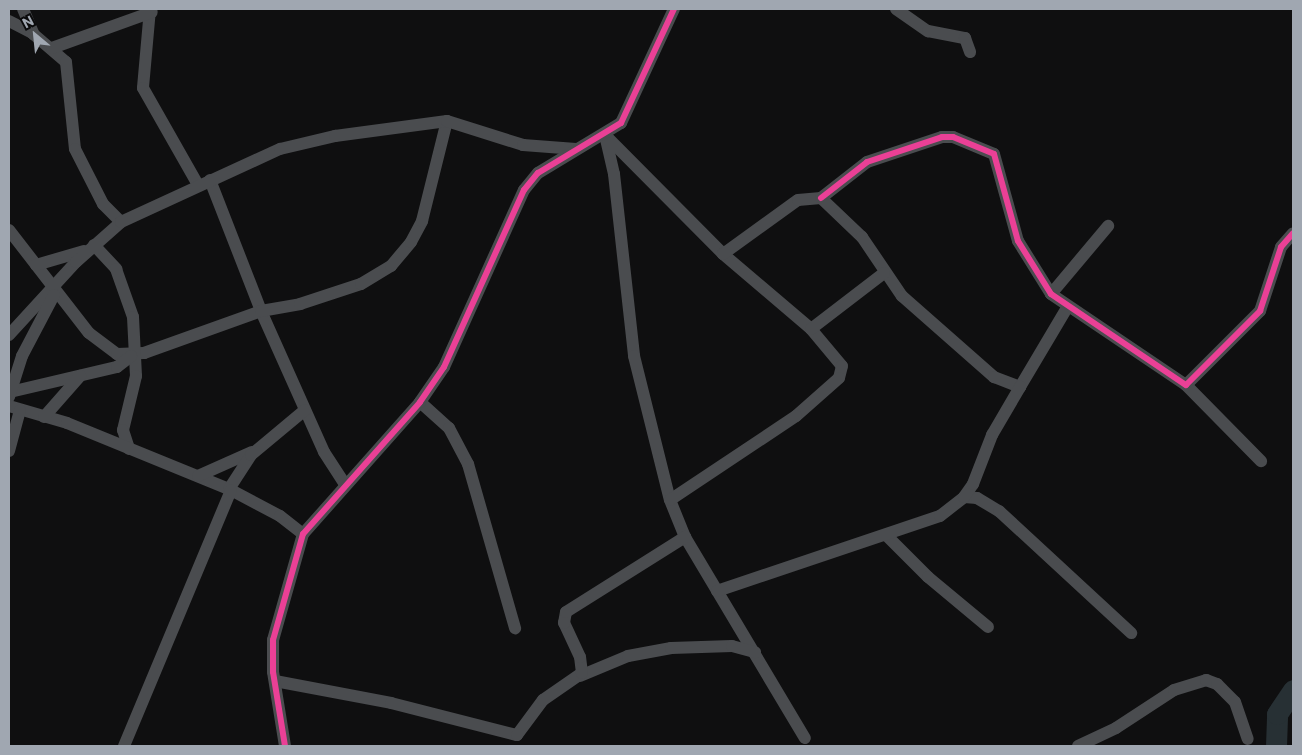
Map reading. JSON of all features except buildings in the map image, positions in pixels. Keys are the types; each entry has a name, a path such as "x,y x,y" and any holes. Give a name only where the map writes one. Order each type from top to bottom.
{"street":[{"path":"23,9 34,35"},
{"path":"285,746 275,681 276,621 303,534 345,484 420,402 459,342 524,190 538,173 578,148 605,135 630,108 674,9"},
{"path":"896,9 928,31 966,38 970,52"},
{"path":"52,48 151,11 143,88 204,183 324,452 345,484"},
{"path":"9,21 34,35 63,56 70,74 79,162 108,211 121,222"},
{"path":"9,334 55,290 91,247 121,222 204,183 289,147 362,131 447,120 523,145 578,148"},
{"path":"9,394 117,367 134,355 261,311 335,294 362,284 391,266 412,242 422,221 447,120"},
{"path":"605,135 723,254 811,329 842,366 839,378 796,416 670,500"},
{"path":"605,135 614,174 634,356 670,500 685,537 805,738"},
{"path":"723,254 798,200 821,198 850,172 881,156 947,136 961,139 997,157 1018,241 1051,294 1067,308 1186,386 1260,461"},
{"path":"821,198 862,237 884,273 941,332 994,377 1020,387"},
{"path":"1051,294 1108,226"},
{"path":"9,230 89,334 118,354 134,355"},
{"path":"1186,386 1260,311 1281,247 1293,234"},
{"path":"36,265 91,247"},
{"path":"91,247 116,270 129,298 134,355 130,411 123,426 129,449"},
{"path":"811,329 884,273"},
{"path":"9,394 22,356 55,290"},
{"path":"717,591 887,536 940,516 964,497 1020,387 1067,308"},
{"path":"44,417 80,375"},
{"path":"420,402 450,428 464,455 515,628"},
{"path":"9,450 14,408 44,417 198,476 280,516 303,534"},
{"path":"124,746 241,466 257,450 305,410"},
{"path":"198,476 257,450"},
{"path":"964,497 977,498 999,511 1131,633"},
{"path":"887,536 928,578 988,627"},
{"path":"580,676 583,667 564,624 566,612 685,537"},
{"path":"275,681 391,703 510,736 521,732 543,700 580,676 628,656 671,648 732,646 754,652"},
{"path":"1078,746 1116,728 1174,690 1206,680 1217,684 1235,702 1248,739"}],"waterway":[{"path":"1276,746 1277,714 1293,690"}],"cycle path":[{"path":"285,746 273,672 273,640 303,534 420,402 444,367 524,190 538,173 621,123 674,9"},
{"path":"821,198 867,162 942,137 953,137 994,154 1018,241 1051,294 1186,385 1260,311 1281,247 1293,233"}]}
